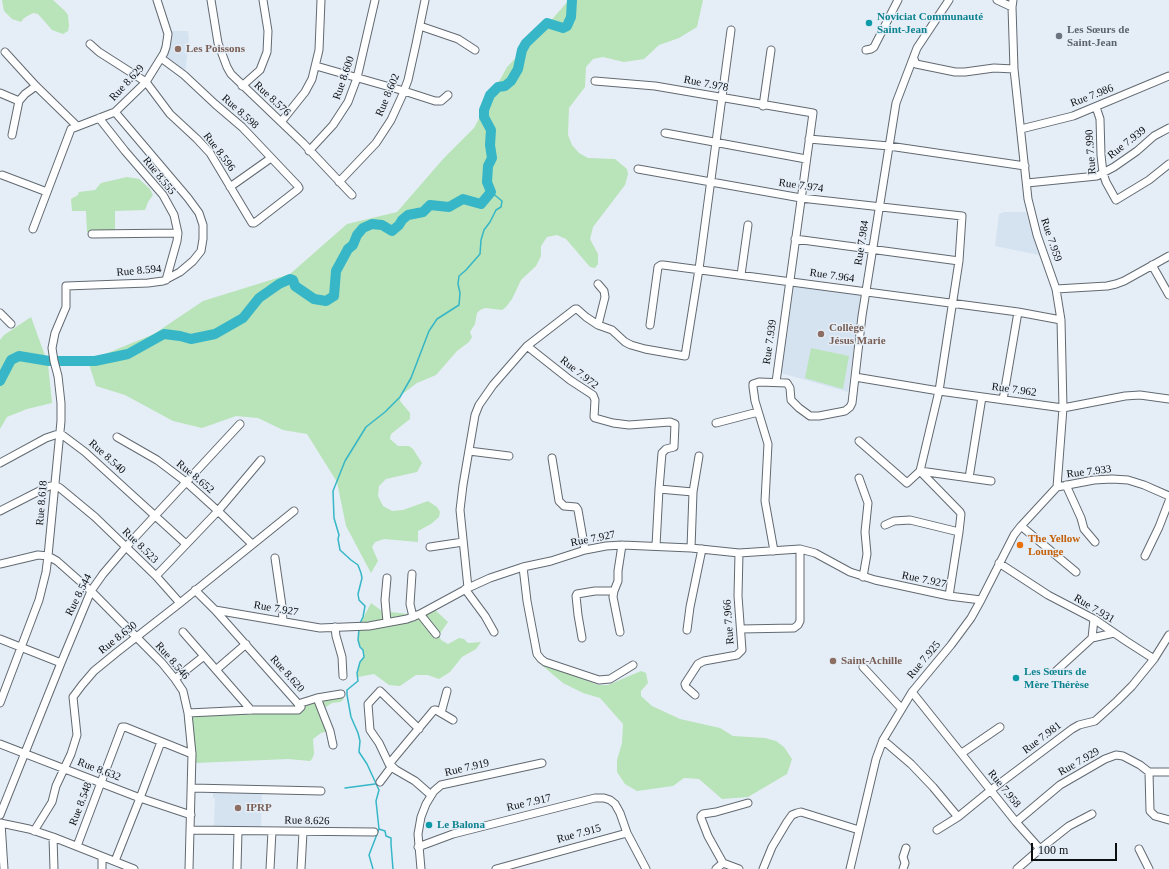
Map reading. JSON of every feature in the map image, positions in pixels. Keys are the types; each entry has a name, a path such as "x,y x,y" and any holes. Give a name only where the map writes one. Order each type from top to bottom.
{"street":[{"name":"Rue 8.629","path":"77,126 115,112 146,82 161,58 166,47 168,34 157,0"},
{"name":"Rue 8.576","path":"211,0 218,43 231,74 281,122 352,195"},
{"path":"242,86 260,70 267,52 268,31 263,0"},
{"path":"281,122 305,92 312,79 319,50 321,0"},
{"name":"Rue 8.600","path":"309,151 333,125 348,102 357,78 375,0"},
{"name":"Rue 8.602","path":"339,182 376,143 391,120 404,91 425,0"},
{"path":"866,50 874,47 898,0"},
{"name":"Rue 7.984","path":"776,382 787,383 790,388 794,404 804,413 814,417 845,411 852,403 866,292 896,103 917,48 949,0"},
{"path":"997,0 1012,4"},
{"name":"Rue 7.959","path":"1012,4 1014,69 1028,199 1032,218 1056,289 1061,320 1063,408 1058,486"},
{"path":"420,26 458,39 475,50"},
{"path":"494,632 467,588 460,510 475,415 479,405 496,381 527,346 575,309 578,309 586,317 598,325 612,330 625,342 631,345 684,356 699,269 731,30"},
{"path":"90,44 99,52 146,82"},
{"path":"763,106 771,50"},
{"path":"4,52 77,126 69,132 33,229"},
{"name":"Rue 8.598","path":"161,58 184,75 242,127 298,186 298,188 257,221 252,223"},
{"path":"914,59 916,64 954,72 994,68 1014,69"},
{"path":"316,66 435,101 441,101 448,95"},
{"name":"Rue 7.986","path":"1021,129 1073,116 1169,76"},
{"name":"Rue 7.978","path":"595,81 655,86 813,114"},
{"name":"Rue 8.596","path":"146,82 170,114 210,153 252,223"},
{"path":"12,135 19,101 25,94 36,86"},
{"path":"0,93 19,101"},
{"name":"Rue 7.990","path":"1096,107 1100,119 1103,173 1106,182 1116,200 1149,180 1169,164"},
{"name":"Rue 8.594","path":"61,403 58,376 52,348 55,333 66,307 66,286 148,283 166,280 180,272 193,261 201,250 203,239 202,221 199,213 115,112"},
{"name":"Rue 7.939","path":"774,551 765,501 768,444 758,412 753,388 754,384 760,382 776,382 813,114"},
{"name":"Rue 8.555","path":"99,118 162,195 174,215 178,233 166,280"},
{"name":"Rue 7.939","path":"1027,183 1097,176 1127,159 1154,136 1169,128"},
{"path":"665,133 806,159"},
{"path":"809,139 889,146 1025,166"},
{"path":"230,187 270,158"},
{"name":"Rue 7.974","path":"638,169 801,198 962,216 959,261"},
{"path":"2,175 47,192"},
{"path":"741,275 748,225"},
{"path":"92,234 178,233"},
{"path":"796,239 959,261 939,391 920,471 907,483 859,441"},
{"path":"1056,289 1107,286 1124,281 1169,256"},
{"name":"Rue 7.964","path":"650,325 658,268 661,265 953,303 1018,312 1061,320"},
{"path":"1152,265 1169,295"},
{"path":"598,284 604,291 605,297 598,325"},
{"path":"1003,400 1018,312"},
{"path":"0,313 11,324"},
{"name":"Rue 7.972","path":"527,346 570,380 593,395 595,400 595,418 613,423 629,424 670,422 675,424 674,447 666,449 662,453 659,489"},
{"name":"Rue 7.962","path":"856,377 939,391 1063,408 1125,396 1140,395 1169,399"},
{"path":"969,478 982,397"},
{"name":"Rue 8.618","path":"0,703 39,600 46,572 54,485 61,434 61,403"},
{"path":"716,423 758,412"},
{"name":"Rue 8.544","path":"0,815 91,591 126,547 240,424"},
{"path":"0,463 46,438 61,434"},
{"name":"Rue 8.540","path":"61,434 85,452 186,544"},
{"name":"Rue 8.652","path":"117,437 145,453 186,482 218,510 252,544"},
{"path":"469,451 509,456"},
{"path":"691,548 693,492 698,456"},
{"path":"552,458 561,504 564,506 576,507 578,510 584,550"},
{"name":"Rue 8.523","path":"54,485 60,488 83,507 156,576 218,510 261,460"},
{"path":"920,471 991,481"},
{"path":"920,471 961,514 949,596"},
{"path":"859,478 868,503 865,532 867,554 863,577"},
{"name":"Rue 7.933","path":"1058,486 1094,480 1128,480 1169,496"},
{"path":"0,511 47,487 54,485"},
{"path":"1066,485 1081,518 1084,529 1094,542"},
{"name":"Rue 7.925","path":"850,869 876,759 883,740 912,692 951,645 981,600 1014,535 1058,486"},
{"path":"656,546 659,489 693,492"},
{"path":"1145,556 1160,527 1169,501"},
{"name":"Rue 8.630","path":"34,831 52,802 56,786 77,734 73,697 94,671 294,511"},
{"path":"885,526 894,521 910,520 959,532"},
{"path":"1021,526 1076,572"},
{"path":"430,547 463,542"},
{"path":"620,632 613,601 614,591 618,581 622,544"},
{"name":"Rue 7.927","path":"215,610 320,628 369,626 417,616 467,588 522,567 551,561 584,550 622,544 691,548 739,553 800,549 815,553 850,572 863,577 949,596 981,600"},
{"path":"687,630 690,607 702,549"},
{"path":"741,629 794,628 798,625 800,621 800,549"},
{"name":"Rue 7.966","path":"695,695 686,687 685,684 694,669 701,662 737,655 742,650 738,596 739,553"},
{"path":"0,564 38,556 48,556"},
{"name":"Rue 8.546","path":"48,556 57,561 91,591 162,663 176,679 182,691 188,713 192,754 189,869"},
{"path":"275,558 282,606 282,621"},
{"name":"Rue 7.931","path":"999,563 1048,595 1094,619 1154,659"},
{"path":"522,567 537,654 541,659 545,662 598,680 610,679 633,665"},
{"path":"412,574 410,604 417,616 436,634"},
{"path":"156,576 180,603"},
{"path":"387,578 384,600 387,622"},
{"name":"Rue 8.620","path":"188,713 251,710 298,710 301,707 246,644 195,590"},
{"path":"582,638 578,615 577,594 595,591 614,591"},
{"path":"1092,638 1094,619"},
{"path":"335,627 342,657 343,676"},
{"path":"183,632 251,710"},
{"path":"1056,671 1092,638 1114,633"},
{"path":"1154,659 1169,635"},
{"path":"0,639 61,663"},
{"path":"217,670 246,644"},
{"path":"176,679 204,656"},
{"name":"Rue 7.981","path":"936,830 958,817 990,790 1075,727 1095,721 1132,686 1154,659"},
{"path":"863,667 901,708"},
{"path":"419,729 380,691 368,704 370,730 391,765 415,781 431,795"},
{"path":"441,712 447,691"},
{"name":"Rue 7.958","path":"912,692 1016,822 1040,849"},
{"path":"298,704 317,698 341,694"},
{"path":"317,698 330,731 333,745"},
{"path":"380,782 391,765 434,710 441,712 452,720"},
{"path":"962,753 1000,726"},
{"name":"Rue 8.548","path":"77,846 122,728 125,727 192,754"},
{"path":"883,740 911,764 958,817"},
{"path":"115,861 161,742"},
{"name":"Rue 8.632","path":"0,744 140,798 191,815"},
{"name":"Rue 7.929","path":"1016,822 1060,785 1105,759 1116,755 1123,756 1140,765 1149,772"},
{"name":"Rue 7.919","path":"421,869 418,834 421,817 434,790 442,785 542,763"},
{"path":"1169,772 1149,772 1150,810 1155,816 1169,820"},
{"path":"192,788 321,791"},
{"name":"Rue 7.917","path":"418,847 453,834 595,798 604,798 615,804 627,832"},
{"path":"739,869 723,863 708,836 701,818 703,814 748,803"},
{"path":"763,869 772,847 792,815 801,812 859,830"},
{"path":"1017,869 1069,826 1092,814"},
{"path":"4,869 1,823 53,837 134,869"},
{"name":"Rue 8.626","path":"191,830 374,832"},
{"path":"237,869 238,831"},
{"path":"270,869 272,831"},
{"path":"301,869 303,832"},
{"path":"627,832 646,869"},
{"name":"Rue 7.915","path":"496,869 627,832"},
{"path":"53,837 54,869"},
{"path":"903,869 905,863 903,857 906,848"},
{"path":"1139,849 1149,869"},
{"path":"102,857 102,869"},
{"path":"716,869 723,863"}],"shaded area":[{"name":"Les Poissons","path":"171,31 188,31 189,40 185,74 166,58 171,41"},
{"path":"1004,212 1026,212 1039,255 995,246 999,214"},
{"name":"Collège Jésus Marie","path":"793,285 861,295 848,392 781,373"},
{"name":"IPRP","path":"213,790 262,792 261,828 214,827 215,798 213,798"}],"green space":[{"path":"2,0 53,0 68,15 68,31 63,34 52,30 38,14 33,13 24,18 21,22 12,19 4,11"},
{"path":"569,0 703,0 697,27 679,38 659,45 644,59 624,62 603,57 593,59 586,67 585,87 569,108 568,135 572,145 579,153 588,158 615,159 627,169 628,174 625,185 593,227 590,239 598,254 598,264 595,268 590,267 566,239 557,235 547,237 541,246 541,256 536,266 521,280 512,299 506,307 502,310 485,308 480,310 477,313 475,324 470,332 472,337 469,342 457,351 436,375 417,383 401,395 400,401 410,413 410,419 391,434 390,439 398,446 409,446 413,449 422,463 417,472 386,479 379,486 378,496 383,506 392,511 403,510 428,501 437,507 440,512 439,517 431,524 418,531 418,542 384,539 375,542 372,547 378,561 371,573 346,526 337,482 307,434 283,430 258,418 236,416 202,428 173,421 125,395 96,386 88,361 154,334 203,301 290,274 347,224 397,212 444,158 474,128 507,67"},
{"path":"127,177 139,179 150,189 153,195 145,210 115,211 115,231 87,232 86,211 72,211 71,199 78,195 79,192 95,190 101,183"},
{"path":"31,317 48,364 52,403 27,409 7,417 0,429 0,340 4,335"},
{"path":"811,348 849,356 843,389 805,378"},
{"path":"371,603 382,611 408,614 434,609 448,622 439,635 441,640 448,644 459,638 464,639 468,643 481,642 476,649 462,657 450,672 439,679 428,675 416,675 400,686 389,685 374,674 358,677 357,673 360,662 364,657 363,650 359,644 358,636 361,622"},
{"path":"538,662 598,685 608,685 641,671 646,673 648,683 641,691 641,696 652,706 680,719 720,728 733,736 765,738 776,741 784,747 792,759 787,774 748,797 722,799 699,779 684,778 673,786 637,791 625,784 617,772 617,760 622,743 623,724 600,698 583,693 563,683"},
{"path":"341,695 344,699 340,702 332,703 324,708 329,731 321,733 313,739 314,754 310,761 288,759 196,763 189,759 186,751 187,741 184,720 191,713 277,710"}],"waterway":[{"path":"0,381 11,360 19,356 49,361 95,361 128,354 164,334 191,339 215,334 243,318 259,298 279,284 290,279 293,280 295,286 314,299 326,301 334,296 336,271 348,249 353,245 357,235 363,228 372,224 382,225 392,231 408,215 423,212 430,205 449,207 463,199 481,204 491,192 487,182 488,166 492,158 490,145 491,130 484,117 484,110 490,95 498,87 505,86 511,81 518,69 522,50 526,43 547,23 563,28 567,26 571,17 572,0"},
{"path":"360,623 365,606 359,600 358,594 362,578 361,573 358,565 340,550 338,539 339,535 334,518 333,491 345,461 366,427 385,412 400,397 411,378 429,331 437,319 459,305 459,276 480,254 481,240 484,230 496,210 501,207 502,201 491,192"},
{"path":"359,629 358,640 360,647 363,650 364,657 360,662 357,673 358,681 347,690 347,695 351,717 360,741 359,752 367,764 379,790 376,801 379,829 369,855 373,869"},
{"path":"345,788 375,784"},
{"path":"379,829 385,831 386,836 391,838 393,869"}],"place":[{"name":"Noviciat Communauté Saint-Jean","path":"869,23"},
{"name":"Les Sœurs de Saint-Jean","path":"1059,36"},
{"name":"Les Poissons","path":"178,49"},
{"name":"Collège Jésus Marie","path":"821,334"},
{"name":"The Yellow Lounge","path":"1020,545"},
{"name":"Saint-Achille","path":"833,661"},
{"name":"Les Sœurs de Mère Thérèse","path":"1016,678"},
{"name":"IPRP","path":"238,808"},
{"name":"Le Balona","path":"429,825"}]}
